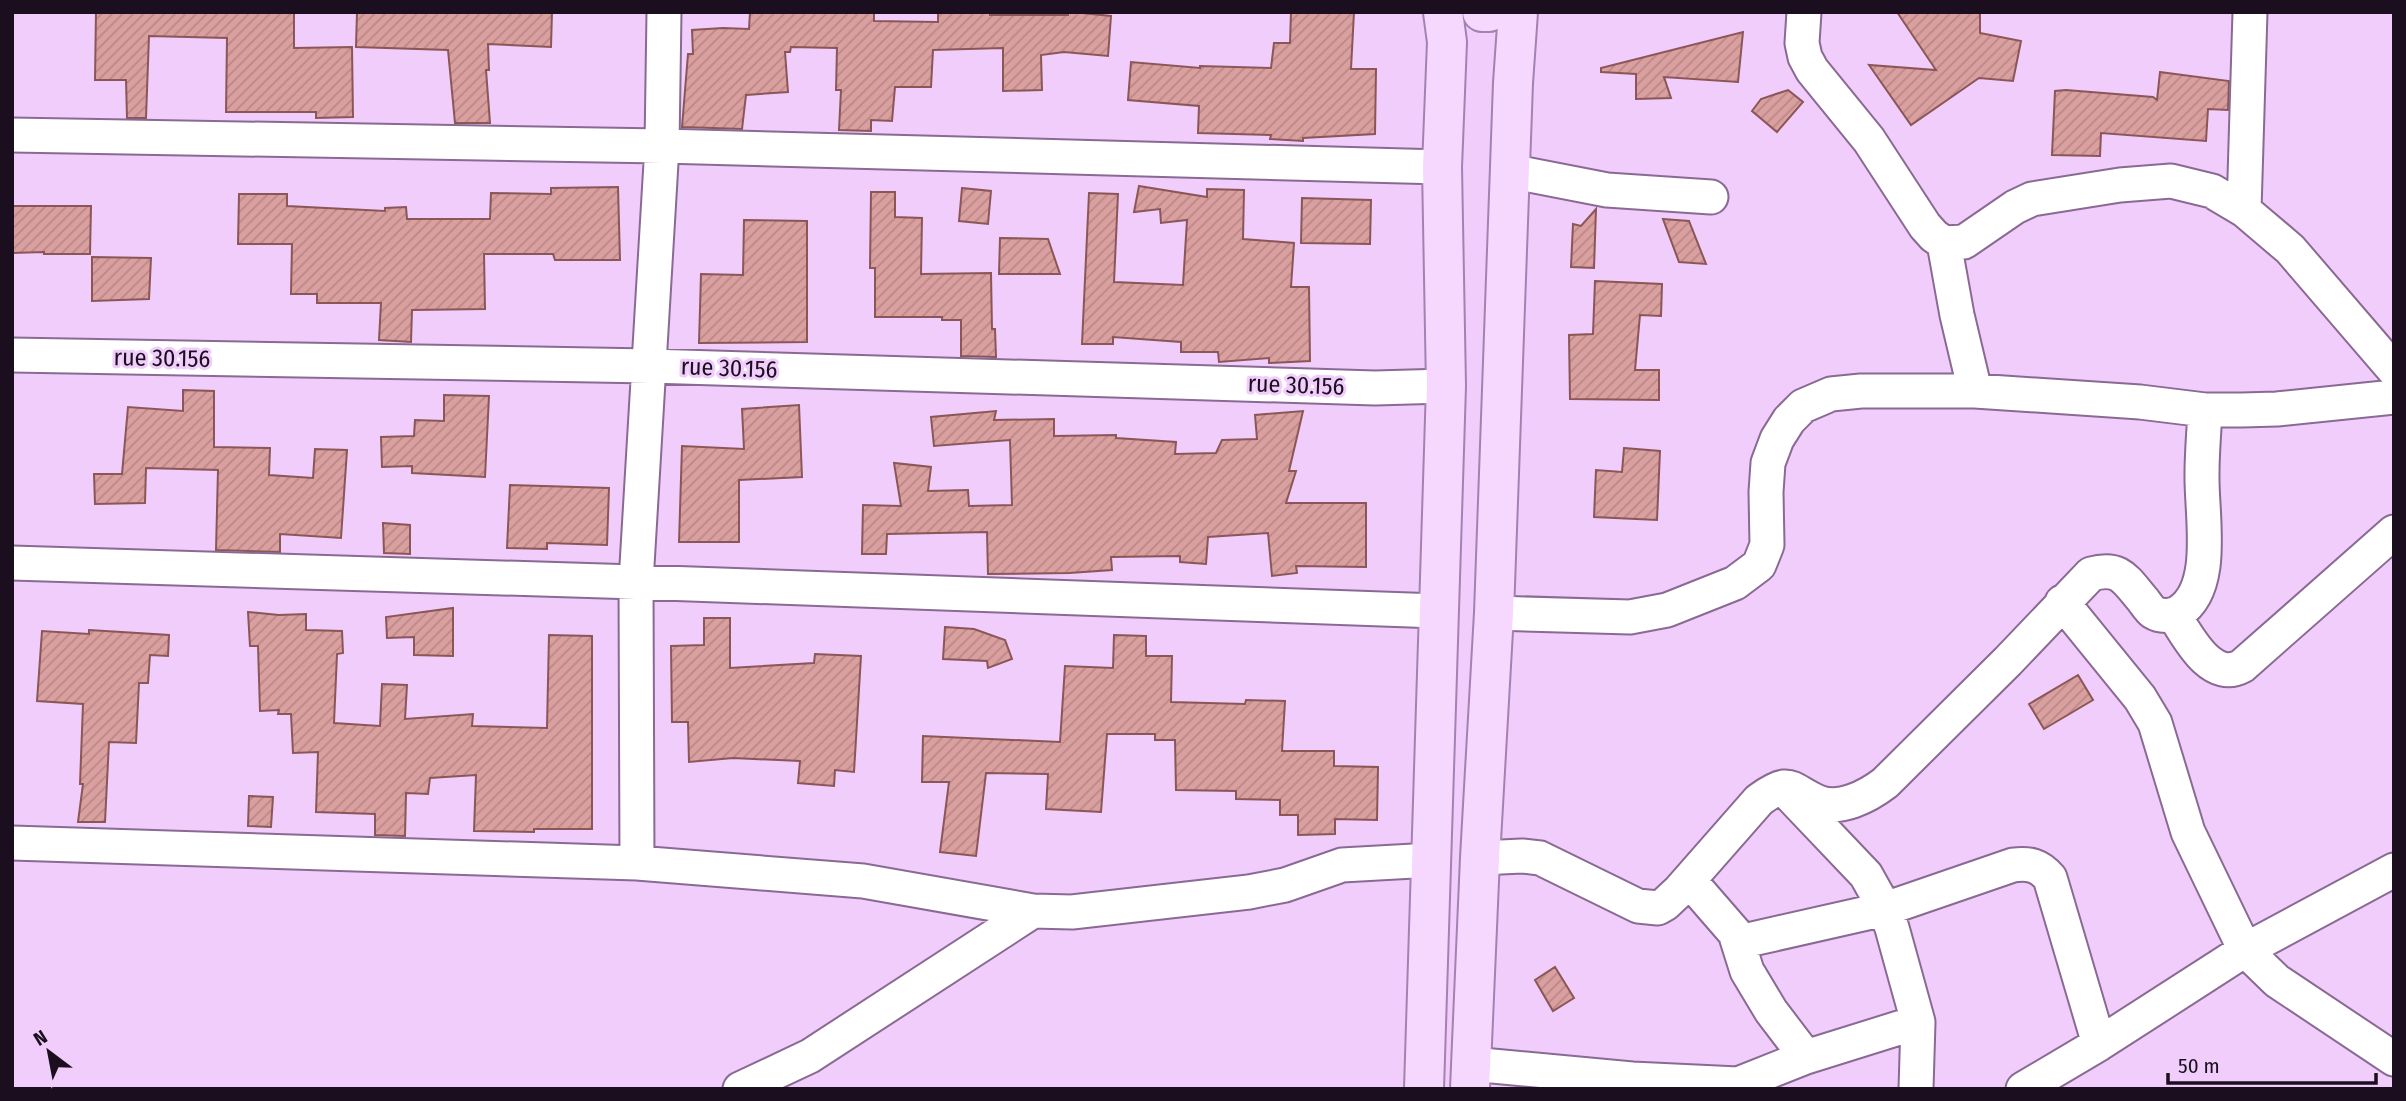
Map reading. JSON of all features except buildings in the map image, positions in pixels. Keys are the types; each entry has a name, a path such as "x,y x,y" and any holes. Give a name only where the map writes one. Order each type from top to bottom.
{"main road":[{"path":"1424,1089 1446,386 1443,167 1447,42 1443,12"},
{"path":"1482,12 1489,12"},
{"path":"1471,1076 1494,613 1514,51 1518,12"}],"street":[{"path":"637,863 636,582 662,146 664,12"},
{"path":"1804,12 1802,43 1812,70 1869,140 1925,226 1944,243 1964,242 2015,207 2032,199 2120,185 2171,181 2212,191 2244,210 2290,249 2394,370"},
{"path":"2244,210 2250,12"},
{"path":"12,135 662,146 1443,167"},
{"path":"1510,171 1607,190 1711,197"},
{"path":"1944,243 1975,391"},
{"name":"rue 30.156","path":"12,355 650,366 1348,387 1446,386"},
{"path":"1494,613 1630,617 1667,610 1735,583 1759,565 1767,545 1768,463 1777,439 1789,420 1803,406 1830,394 1861,391 1975,391 2140,402 2205,410 2277,409 2394,397"},
{"path":"1480,858 1540,858 1638,906 1649,908 1665,904 1759,800 1772,791 1783,787 1800,790 1818,802 1828,804 1855,800 1872,793 1895,775 2091,574 2106,570 2117,573 2153,612 2164,616 2174,615 2196,596 2200,586 2204,554 2202,474 2205,410"},
{"path":"2174,615 2208,661 2220,670 2234,671 2394,532"},
{"path":"12,564 636,582 1438,611"},
{"path":"2062,602 2140,698 2155,723 2188,832 2245,950 2285,988 2394,1059"},
{"path":"1783,787 1866,874 1885,909 1919,1022 1916,1089"},
{"path":"12,843 637,863 863,881 1033,911 1072,912 1249,892 1285,885 1342,865 1432,860"},
{"path":"1739,942 1885,909 2013,865 2027,864 2043,870 2050,878 2099,1044"},
{"path":"2023,1089 2099,1044 2245,950 2394,870"},
{"path":"1689,880 1735,933 1742,961 1753,981 1771,1011 1806,1056"},
{"path":"740,1089 810,1056 1033,911"},
{"path":"1471,1076 1741,1086 1806,1056 1919,1022"}]}
